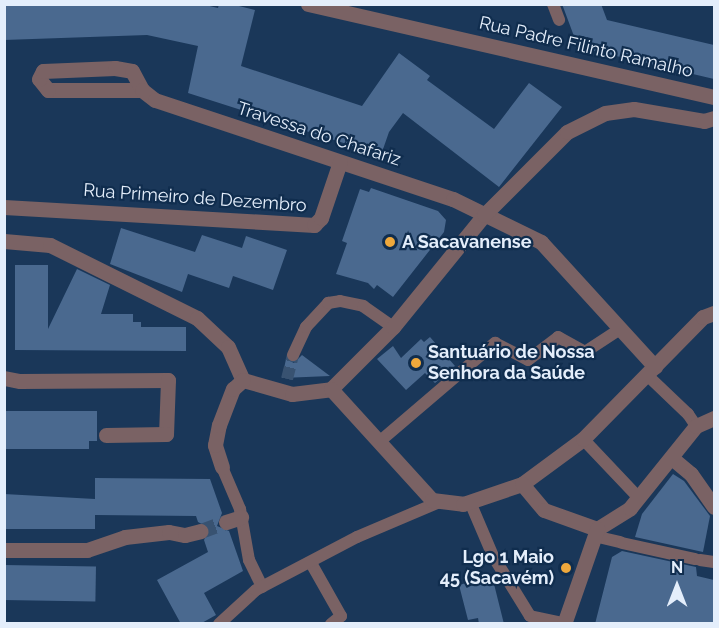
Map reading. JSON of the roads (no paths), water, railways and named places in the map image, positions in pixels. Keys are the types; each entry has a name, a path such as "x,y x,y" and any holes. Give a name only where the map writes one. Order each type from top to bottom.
{"street":[{"name":"Rua Padre Filinto Ramalho","path":"308,4 714,97"},
{"path":"553,4 559,20"},
{"name":"Travessa do Chafariz","path":"142,90 48,90 39,79 42,71 115,68 132,71 142,90 155,100 453,199 541,242 620,329 651,371"},
{"path":"262,587 249,560 241,517 215,445 219,425 233,389 243,380 286,385 319,393 331,389 393,327 484,215 567,132 605,113 651,109 704,121 714,117"},
{"name":"Rua Primeiro de Dezembro","path":"4,207 314,225 321,218 340,162"},
{"path":"4,241 39,241 197,318 228,347 243,380"},
{"path":"292,355 306,327 328,303 340,301 363,306 393,327"},
{"path":"219,624 262,587 357,537 437,503 470,502 522,484 583,439 709,315"},
{"path":"379,442 495,343 528,360 558,337 585,351 620,329"},
{"path":"651,371 696,426"},
{"path":"4,378 20,381 168,380 166,434 106,435"},
{"path":"331,389 437,503"},
{"path":"470,502 493,556 530,616 564,623 595,532 630,508 673,459 696,426 714,418"},
{"path":"583,439 638,497"},
{"path":"673,459 691,474 714,507"},
{"path":"522,484 544,510 595,532 621,542 714,562"},
{"path":"225,522 241,517"},
{"path":"4,550 87,550 126,537 169,532 185,535 201,531"},
{"path":"311,563 342,616 331,624"}],"tunnel":[{"path":"287,379 293,355"},
{"path":"201,531 226,522"}],"place":[{"name":"A Sacavanense","path":"390,242"},
{"name":"Santuário de Nossa Senhora da Saúde","path":"416,363"},
{"name":"Lgo 1 Maio 45 (Sacavém)","path":"566,568"}]}
